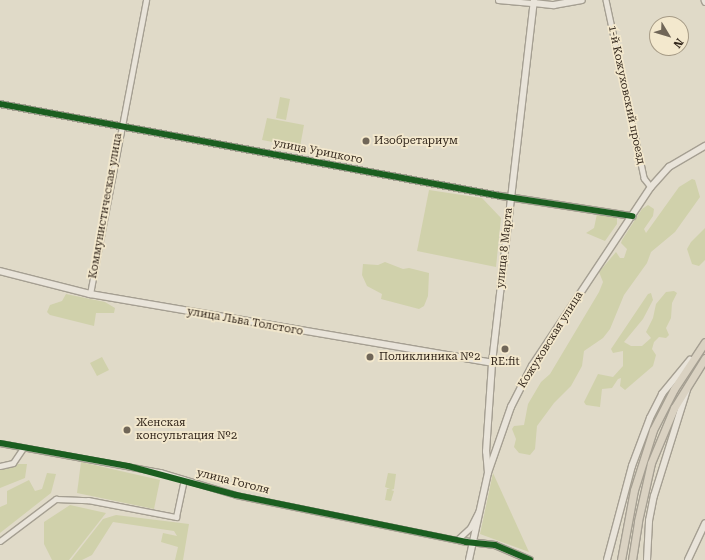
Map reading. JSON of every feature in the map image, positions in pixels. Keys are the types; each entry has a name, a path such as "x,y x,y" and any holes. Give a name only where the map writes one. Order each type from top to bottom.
{"highway":[{"path":"621,560 634,490 656,424 674,389 705,342"},
{"path":"632,560 643,493 656,450 674,408 691,378 705,358"}],"street":[{"name":"Коммунистическая улица","path":"90,294 146,0"},
{"path":"498,0 534,2 554,5 582,0"},
{"name":"1-й Кожуховский проезд","path":"606,0 644,178 651,187"},
{"name":"улица 8 Марта","path":"488,473 487,439 492,363 534,2"},
{"name":"улица Урицкого","path":"0,104 511,197 632,216"},
{"name":"Кожуховская улица","path":"488,473 511,407 532,366 651,187 669,167 705,146"},
{"name":"улица Льва Толстого","path":"0,272 90,294 492,363"},
{"path":"607,560 632,466 650,418 662,394 698,351"},
{"path":"647,560 649,522 654,496 691,378"},
{"path":"487,439 492,445 499,441"},
{"name":"улица Гоголя","path":"0,443 128,466 236,494 459,540"},
{"path":"0,466 13,463 23,448"},
{"path":"469,560 488,473"},
{"path":"0,541 56,499 88,500 176,517 184,480"},
{"path":"459,540 470,528 481,507"},
{"path":"688,560 705,524"},
{"path":"459,540 495,546 530,560"}],"green space":[{"path":"280,97 290,99 286,120 276,118"},
{"path":"267,118 304,125 300,147 262,140"},
{"path":"692,179 695,180 700,197 675,232 651,252 647,263 624,295 610,329 603,338 584,351 582,366 571,386 554,403 537,426 535,449 530,455 519,453 514,447 516,439 512,429 514,426 524,425 528,404 541,382 550,374 599,292 603,282 599,272 616,252 620,258 624,258 627,249 621,243 622,240 642,209 648,205 654,209 653,216 644,229 646,233 679,187"},
{"path":"429,190 482,198 501,218 496,267 417,251"},
{"path":"597,214 617,217 617,224 605,241 586,233 594,228"},
{"path":"705,228 705,260 699,266 692,264 687,249 691,242"},
{"path":"385,262 403,269 409,268 429,273 428,296 424,306 419,309 381,299 382,294 367,286 362,275 363,264 378,265"},
{"path":"674,291 677,293 672,303 671,318 666,328 669,335 666,338 659,337 654,342 652,349 656,355 653,366 625,390 620,386 621,378 618,379 612,388 602,389 600,407 586,405 584,402 598,374 613,377 623,366 623,351 613,353 611,349 648,294 651,293 653,300 643,319 624,342 631,346 642,346 651,338 646,332 653,318 656,304 666,292"},
{"path":"66,294 105,302 115,308 114,313 96,313 94,326 50,315 47,312 50,305 62,301"},
{"path":"102,357 109,370 97,376 90,363"},
{"path":"81,462 160,480 154,509 77,493"},
{"path":"18,464 27,464 25,478 0,488 0,469"},
{"path":"47,473 56,474 51,493 0,533 0,507 7,504 7,491 29,480 35,491 42,489"},
{"path":"388,473 396,474 394,489 391,490 394,491 391,501 385,500 387,489 390,489 385,487"},
{"path":"493,473 529,552 480,534"},
{"path":"70,505 106,513 69,560 52,560 44,544 44,522"},
{"path":"116,515 189,524 183,560 175,560 178,547 161,542 163,533 177,536 174,531 113,522 92,555 82,560 71,560 103,519"}],"cycle path":[{"path":"0,104 501,196 632,216"},
{"path":"0,443 128,466 236,495 466,542 495,545 530,560"}],"place":[{"name":"Изобретариум","path":"366,141"},
{"name":"RE:fit","path":"505,349"},
{"name":"Поликлиника №2","path":"370,357"},
{"name":"Женская консультация №2","path":"127,430"}]}
